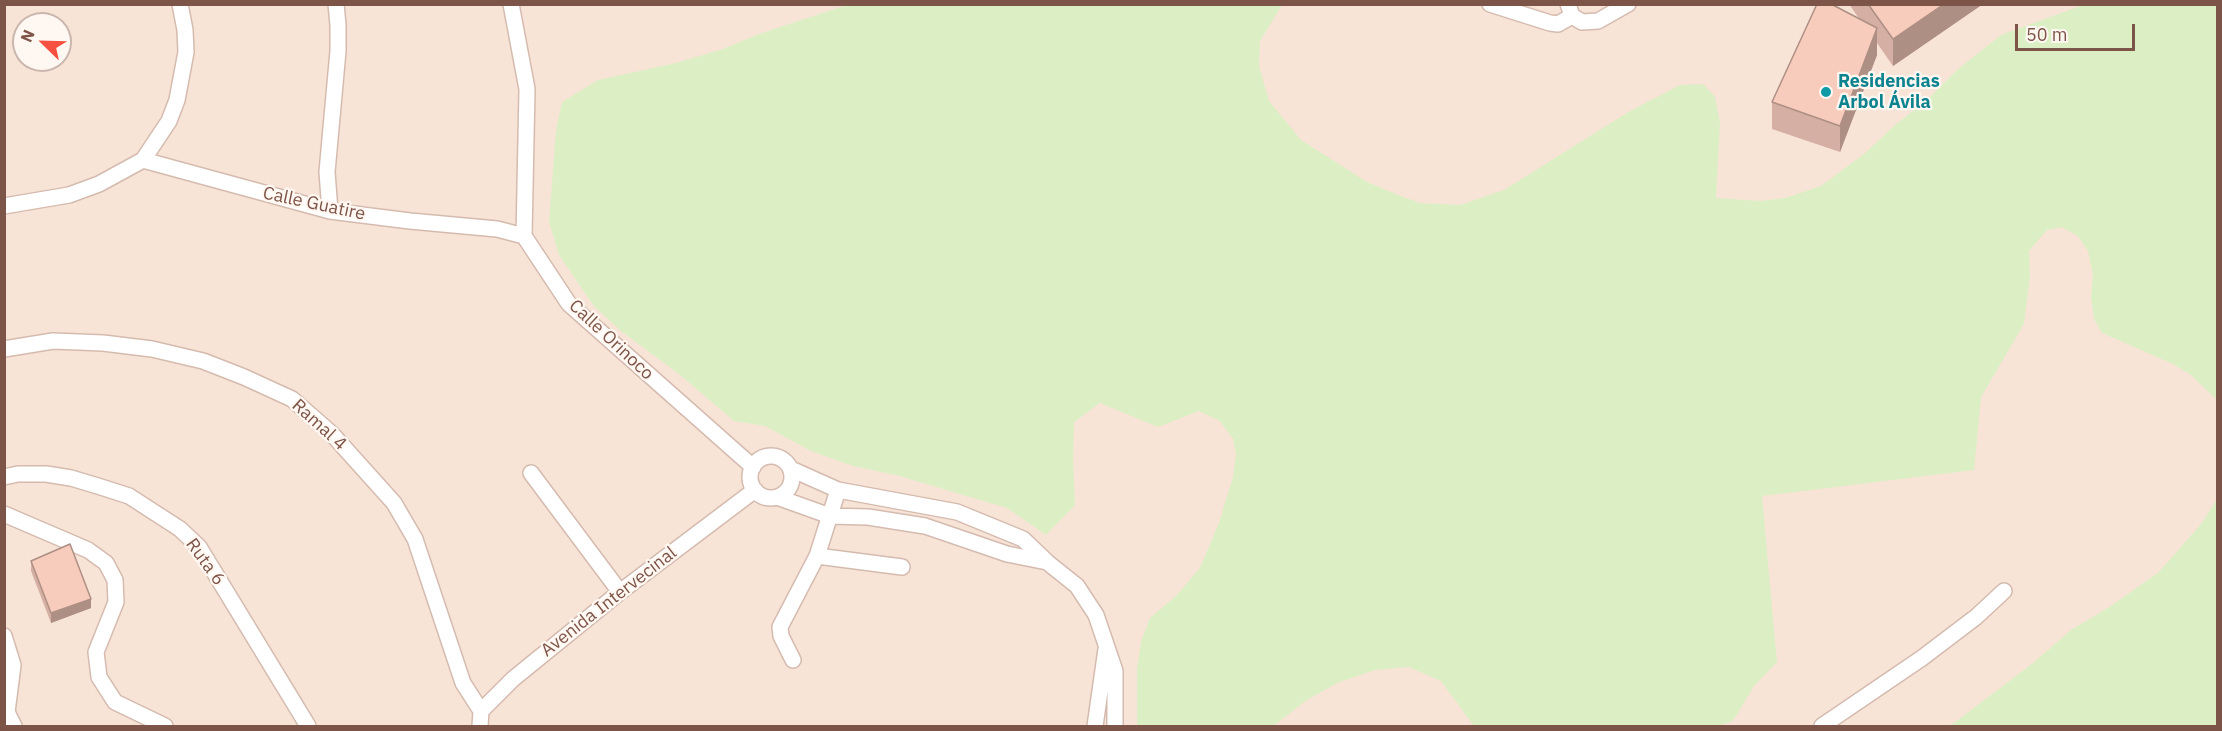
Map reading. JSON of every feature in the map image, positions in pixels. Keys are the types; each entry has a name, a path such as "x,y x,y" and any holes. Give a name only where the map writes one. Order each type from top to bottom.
{"street":[{"path":"4,206 69,195 99,184 143,160 169,121 177,100 186,52 180,4"},
{"path":"330,211 327,172 338,51 336,4"},
{"path":"511,4 528,88 524,236"},
{"path":"1490,4 1558,24 1570,10 1582,22 1598,21 1628,4"},
{"name":"Calle Guatire","path":"143,160 330,211 498,229 524,236"},
{"name":"Calle Orinoco","path":"524,236 569,304 753,467"},
{"name":"Ramal 4","path":"4,349 53,342 103,343 152,349 203,361 292,399 332,434 394,503 415,539 464,683 480,719"},
{"path":"1047,562 1007,554 915,524 867,517 830,516 777,497 765,496 755,490 751,476 753,467 758,461 770,456 782,459 791,469 838,490 957,512 1023,539 1066,576 1087,599 1096,615 1115,671 1115,726"},
{"path":"777,497 787,491 790,486 791,469"},
{"path":"531,473 620,592"},
{"name":"Ruta 6","path":"4,477 18,474 46,474 71,478 129,496 180,529 199,547 308,726"},
{"name":"Avenida Intervecinal","path":"480,719 513,679 620,592 755,490"},
{"path":"793,660 780,627 817,556 838,490"},
{"path":"4,514 88,550 106,563 115,580 116,602 96,652 99,677 115,702 165,726"},
{"path":"971,542 976,540 981,533 978,520"},
{"path":"817,556 902,567"},
{"path":"1822,726 1967,624 2004,591"},
{"path":"4,636 13,664 7,712 14,726"},
{"path":"1095,726 1106,643"}],"shaded area":[{"path":"4,5 2217,5 2217,726 5,726"}],"green space":[{"path":"850,4 1282,5 1260,41 1259,66 1269,101 1301,140 1367,182 1398,195 1420,203 1460,205 1504,190 1630,111 1680,85 1703,84 1715,97 1720,123 1716,198 1760,201 1785,198 1821,186 1864,154 1895,125 1926,101 1957,70 2001,35 2083,5 2217,5 2217,400 2191,375 2173,364 2102,333 2094,319 2091,297 2093,275 2088,251 2078,236 2062,227 2047,230 2029,251 2030,276 2024,324 1981,397 1974,470 1762,496 1777,662 1754,686 1733,721 1718,726 1474,726 1441,681 1409,667 1375,670 1337,683 1307,700 1273,726 1137,726 1137,669 1141,642 1150,618 1177,595 1200,568 1219,523 1233,477 1236,454 1233,439 1220,421 1199,411 1158,427 1100,403 1074,422 1075,505 1046,535 1007,508 896,475 853,466 811,451 765,426 734,421 679,374 621,331 594,306 559,255 549,222 556,130 562,102 598,80 676,63 723,49 759,34"},
{"path":"2217,499 2217,726 1950,726 2033,663 2071,630 2111,606 2159,572 2202,523"}],"building":[{"name":"Residencias Arbol Ávila","path":"1817,4 1831,4 1877,28 1840,126 1772,102"},
{"path":"1868,4 1944,4 1893,39"},
{"path":"70,544 91,599 51,613 31,561"}],"place":[{"name":"Residencias Arbol Ávila","path":"1826,92"}]}
